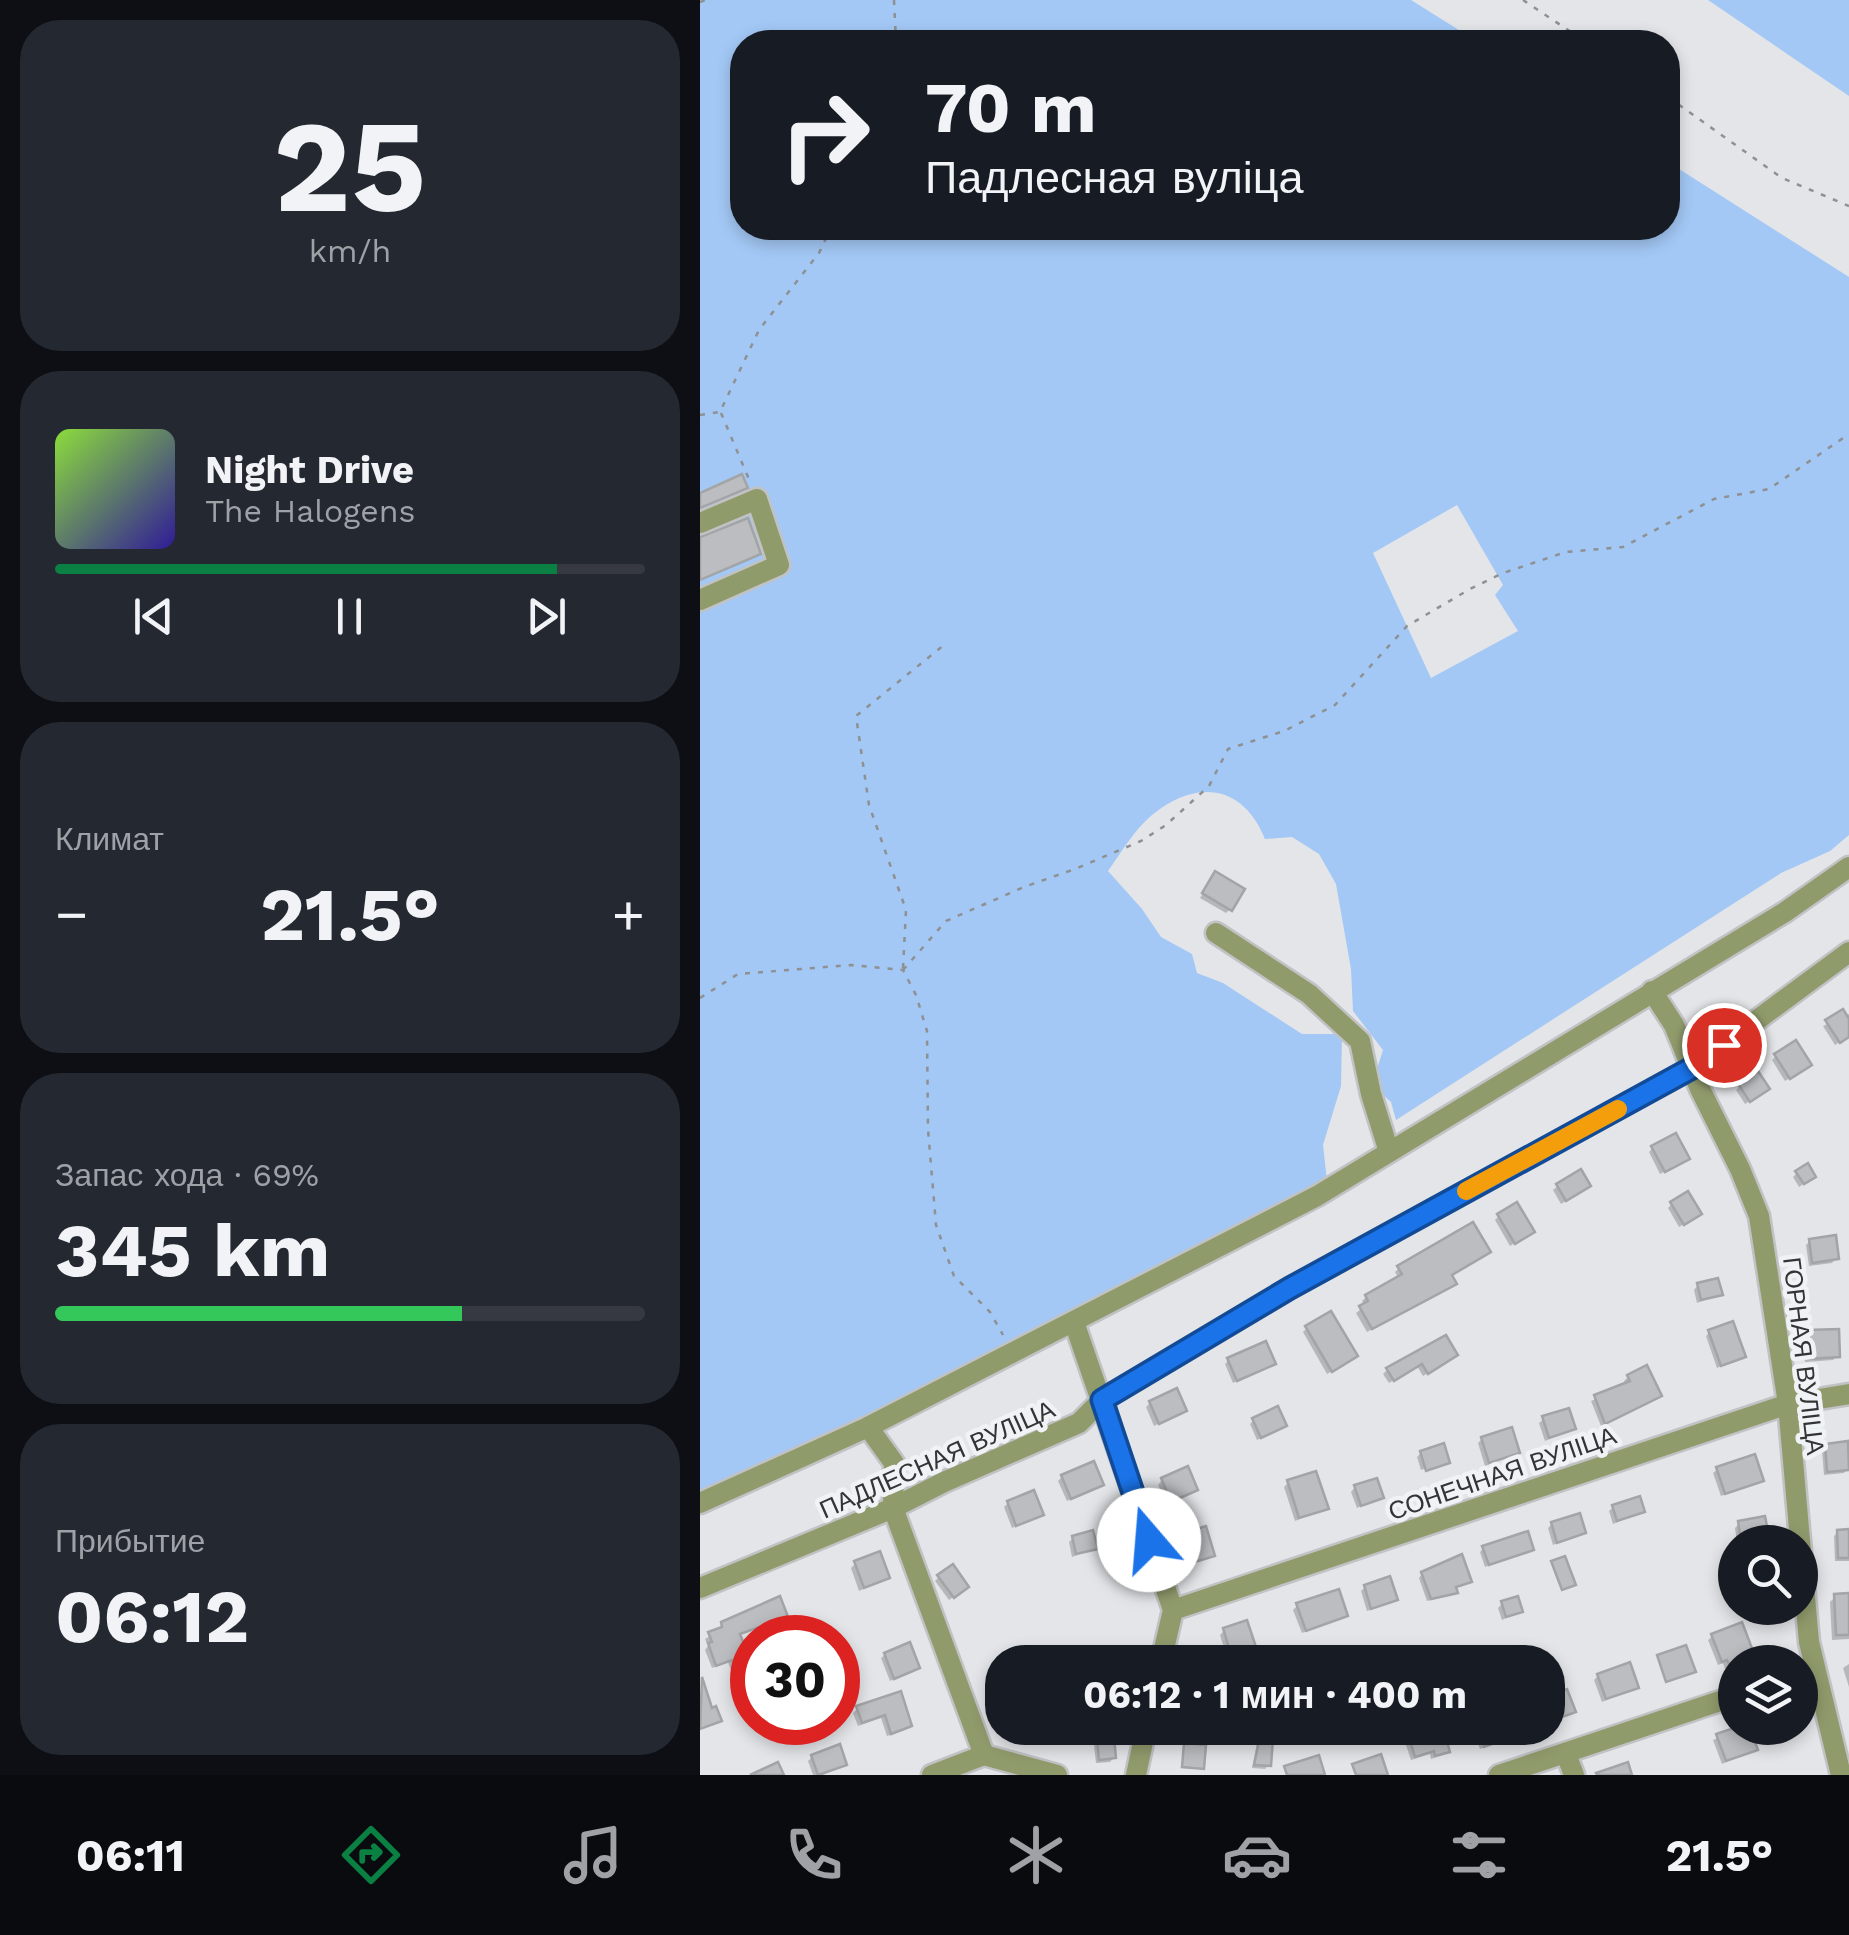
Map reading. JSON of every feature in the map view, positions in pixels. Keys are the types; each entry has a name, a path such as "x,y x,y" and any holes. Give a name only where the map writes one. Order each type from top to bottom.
{"street":[{"path":"700,523 757,499 779,565 700,600"},
{"path":"700,1503 868,1427 1317,1196 1785,912 1849,867"},
{"path":"1216,933 1309,994 1360,1042 1389,1152"},
{"name":"ПАДЛЕСНАЯ ВУЛІЦА","path":"700,1588 893,1508 1079,1423 1102,1400 1290,1288 1692,1068 1849,952"},
{"name":"ГОРНАЯ ВУЛІЦА","path":"1652,991 1674,1025 1759,1216 1788,1404 1808,1642 1841,1775"},
{"path":"1074,1322 1172,1610 1165,1645"},
{"name":"СОНЕЧНАЯ ВУЛІЦА","path":"1172,1610 1788,1404 1849,1394"},
{"path":"868,1427 894,1464 893,1508 984,1755"},
{"path":"1499,1775 1718,1702"},
{"path":"1136,1775 1142,1745"},
{"path":"1566,1754 1574,1775"},
{"path":"932,1775 984,1755 1057,1775"}],"path":[{"path":"700,2 706,0"},
{"path":"894,0 895,30"},
{"path":"1523,0 1568,30"},
{"path":"1680,106 1782,178 1849,206"},
{"path":"757,499 720,412 759,330 825,240"},
{"path":"700,415 720,412"},
{"path":"902,970 946,921 1075,870 1166,826 1208,786 1228,749 1284,731 1335,705 1407,626 1504,573 1566,552 1623,546 1714,499 1769,489 1849,434"},
{"path":"944,645 856,716 869,805 906,910 902,970 916,995 927,1031 928,1129 936,1225 954,1276 990,1312 1014,1352"},
{"path":"700,998 738,974 851,965 902,970"}],"shaded area":[{"path":"700,0 1411,0 1459,30 730,30 730,240 1680,240 1680,170 1849,277 1849,835 1830,851 1781,873 1396,1120 1391,1102 1372,1085 1383,1050 1353,1011 1351,969 1336,884 1319,854 1292,837 1265,839 1244,807 1217,793 1201,792 1169,803 1139,828 1108,871 1161,937 1192,954 1197,973 1223,983 1302,1034 1342,1034 1341,1086 1323,1145 1327,1181 790,1458 700,1491","holes":["1457,505 1503,585 1495,595 1518,631 1431,678 1373,553"]},
{"path":"1708,0 1849,0 1849,96"}],"building":[{"path":"742,474 748,488 700,508 700,493"},
{"path":"748,518 761,554 700,580 700,537"},
{"path":"1215,871 1245,889 1232,911 1202,893"},
{"path":"1843,1009 1849,1019 1849,1037 1840,1043 1825,1020"},
{"path":"1796,1040 1812,1065 1790,1079 1774,1054"},
{"path":"1758,1071 1770,1089 1750,1102 1738,1084"},
{"path":"1676,1133 1690,1159 1665,1172 1651,1146"},
{"path":"1808,1163 1816,1177 1804,1184 1795,1171"},
{"path":"1581,1169 1591,1186 1566,1201 1556,1184"},
{"path":"1688,1191 1702,1214 1684,1225 1670,1202"},
{"path":"1517,1202 1535,1232 1515,1244 1497,1214"},
{"path":"1473,1222 1491,1252 1452,1275 1457,1284 1372,1329 1359,1306 1368,1301 1365,1295 1402,1274 1397,1266"},
{"path":"1836,1235 1839,1259 1812,1263 1809,1239"},
{"path":"1718,1278 1723,1295 1701,1300 1697,1283"},
{"path":"1331,1311 1358,1356 1332,1372 1305,1326"},
{"path":"1733,1321 1746,1357 1721,1366 1708,1330"},
{"path":"1839,1329 1840,1357 1808,1359 1807,1330"},
{"path":"1446,1335 1458,1355 1428,1374 1422,1364 1394,1381 1386,1368"},
{"path":"1266,1341 1276,1364 1237,1381 1227,1358"},
{"path":"1647,1365 1662,1396 1605,1424 1594,1395 1630,1381 1627,1375"},
{"path":"1177,1388 1187,1411 1159,1424 1149,1401"},
{"path":"1278,1406 1287,1426 1261,1438 1252,1418"},
{"path":"1569,1408 1576,1429 1549,1438 1542,1416"},
{"path":"1512,1427 1520,1453 1489,1463 1481,1437"},
{"path":"1848,1441 1849,1470 1827,1472 1825,1444"},
{"path":"1444,1443 1450,1463 1426,1471 1420,1451"},
{"path":"1755,1454 1764,1481 1725,1494 1716,1467"},
{"path":"1094,1461 1104,1485 1071,1499 1061,1475"},
{"path":"1188,1466 1198,1490 1171,1502 1161,1478"},
{"path":"1316,1471 1329,1509 1299,1518 1287,1480"},
{"path":"1377,1478 1384,1498 1361,1506 1354,1485"},
{"path":"1034,1490 1044,1515 1016,1526 1007,1501"},
{"path":"1640,1496 1645,1512 1617,1521 1612,1505"},
{"path":"1580,1513 1586,1533 1557,1543 1551,1522"},
{"path":"1765,1516 1767,1525 1739,1525 1738,1521"},
{"path":"1206,1526 1215,1556 1195,1562 1186,1532"},
{"path":"1849,1529 1849,1558 1838,1558 1837,1530"},
{"path":"1093,1530 1098,1549 1076,1554 1072,1536"},
{"path":"1528,1531 1534,1550 1489,1565 1482,1546"},
{"path":"880,1551 890,1578 864,1588 854,1561"},
{"path":"1462,1554 1472,1582 1456,1587 1458,1593 1431,1599 1421,1572"},
{"path":"1565,1556 1576,1585 1562,1590 1551,1561"},
{"path":"953,1564 969,1587 954,1598 937,1575"},
{"path":"1390,1576 1398,1600 1371,1609 1364,1585"},
{"path":"1339,1589 1348,1616 1306,1631 1296,1603"},
{"path":"1849,1593 1849,1635 1836,1635 1834,1594"},
{"path":"780,1596 787,1615 737,1615"},
{"path":"1518,1596 1523,1612 1506,1617 1501,1601"},
{"path":"730,1618 730,1661 716,1666 708,1632 722,1627 721,1622"},
{"path":"1247,1620 1255,1645 1228,1645 1223,1628"},
{"path":"1743,1625 1751,1645 1718,1645 1718,1652 1711,1634"},
{"path":"910,1642 920,1668 894,1679 884,1653"},
{"path":"1686,1645 1696,1672 1666,1682 1657,1655"},
{"path":"1630,1662 1639,1688 1606,1699 1597,1674"},
{"path":"702,1677 712,1708 716,1706 722,1721 700,1729"},
{"path":"1565,1690 1576,1712 1565,1716"},
{"path":"901,1691 912,1726 891,1734 885,1715 862,1723 860,1705"},
{"path":"840,1745 847,1765 818,1775 811,1755"},
{"path":"1098,1745 1115,1745 1116,1758 1099,1760"},
{"path":"1184,1745 1206,1745 1204,1769 1182,1767"},
{"path":"1258,1745 1273,1745 1271,1766 1254,1765"},
{"path":"1411,1745 1448,1745 1450,1752 1435,1756 1434,1751 1415,1757"},
{"path":"1720,1745 1756,1745 1758,1750 1726,1761"},
{"path":"1381,1754 1388,1775 1356,1775 1352,1764"},
{"path":"1319,1755 1325,1775 1287,1775 1284,1766"},
{"path":"778,1762 784,1775 750,1775"},
{"path":"1628,1762 1632,1775 1596,1773"}],"slow traffic":[{"path":"1466,1191 1618,1109"}],"route":[{"path":"1149,1540 1102,1400 1290,1288 1692,1068 1724,1045"}]}
